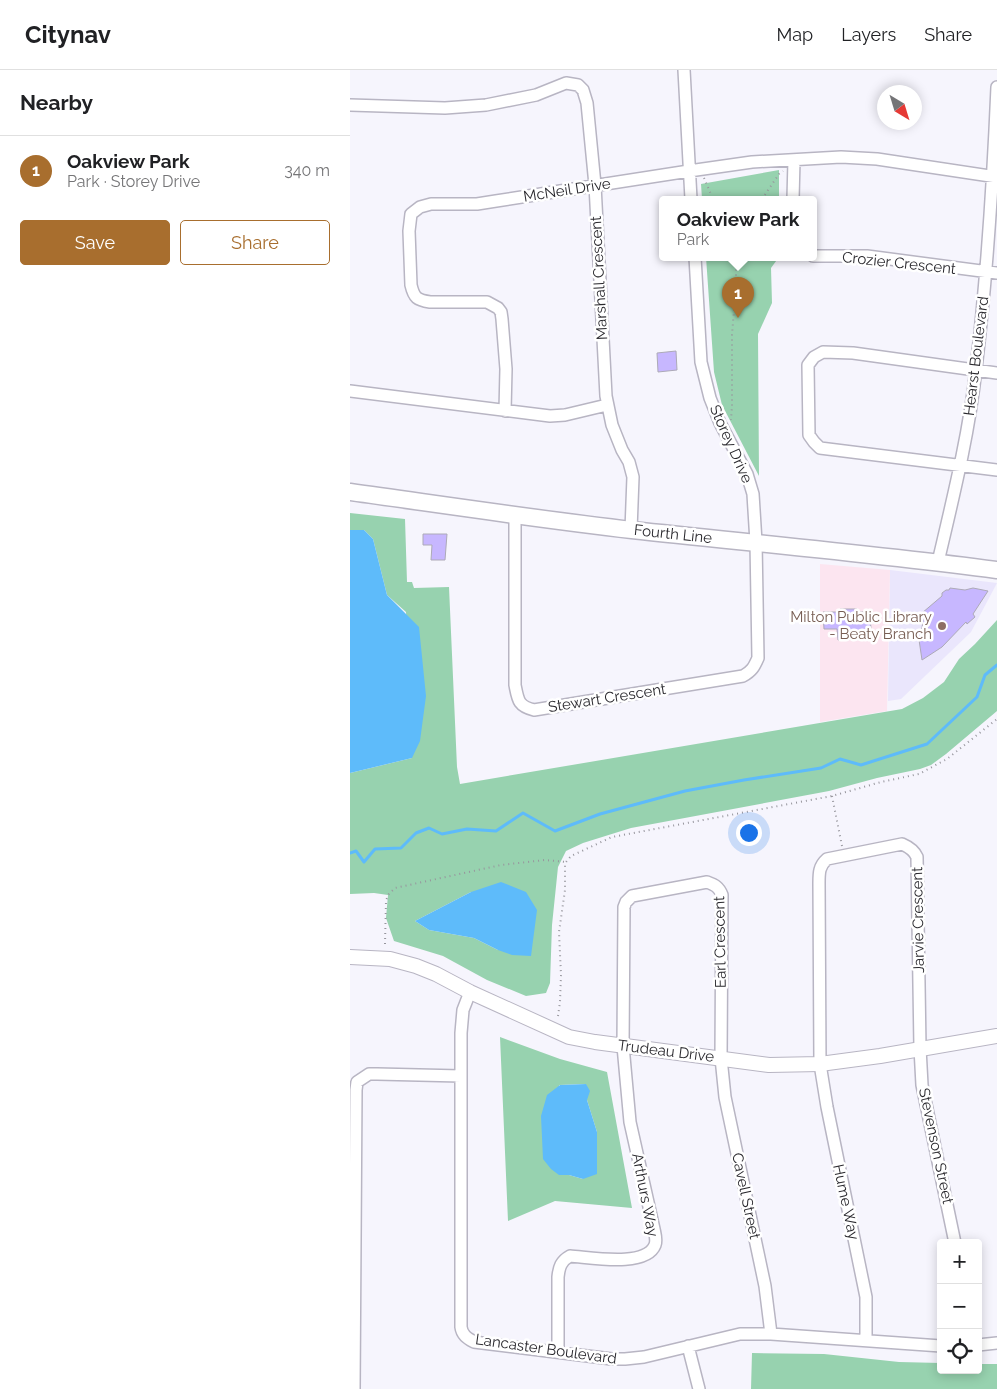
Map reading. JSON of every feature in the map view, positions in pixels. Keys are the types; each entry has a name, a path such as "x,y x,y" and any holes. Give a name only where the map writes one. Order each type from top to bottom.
{"main road":[{"name":"Fourth Line","path":"350,492 631,530 756,542 997,570"}],"street":[{"path":"685,70 691,196"},
{"name":"Marshall Crescent","path":"350,105 445,108 486,105 536,94 566,83 578,85 583,90 587,103 595,185 607,405 612,425 629,462 633,477 631,530"},
{"name":"Hearst Boulevard","path":"938,562 960,465 991,273 997,87"},
{"name":"McNeil Drive","path":"505,411 506,369 501,312 498,308 487,302 430,302 416,298 413,294 409,231 411,214 420,207 431,204 477,204 752,162 841,157 877,159 995,176"},
{"path":"793,196 794,160"},
{"name":"Crozier Crescent","path":"817,256 867,256 991,273"},
{"name":"Storey Drive","path":"695,261 701,362 710,398 720,423 747,474 753,494 756,542"},
{"path":"997,373 853,353 823,352 814,357 808,365 809,435 820,448 997,470"},
{"path":"350,391 557,416 607,405"},
{"name":"Stewart Crescent","path":"515,515 515,686 517,699 520,703 534,710 743,676 750,672 758,658 756,542"},
{"name":"Jarvie Crescent","path":"820,1064 820,870 822,863 828,859 902,844 909,847 917,857 920,1048"},
{"name":"Earl Crescent","path":"622,1046 624,907 626,902 632,896 707,882 715,885 722,895 721,1058"},
{"name":"Trudeau Drive","path":"350,957 390,959 416,966 569,1037 622,1046 769,1065 820,1064 997,1036"},
{"name":"Lancaster Boulevard","path":"470,992 462,1018 462,1333 474,1342 612,1359 625,1359 740,1334 771,1334 937,1346"},
{"name":"Arthurs Way","path":"558,1352 558,1277 559,1266 564,1260 570,1256 616,1260 634,1258 649,1253 655,1245 656,1238 630,1122 622,1046"},
{"name":"Stevenson Street","path":"920,1048 922,1085 954,1239"},
{"name":"Cavell Street","path":"721,1058 725,1097 765,1286 771,1334"},
{"name":"Hume Way","path":"820,1064 866,1297 866,1340"},
{"path":"354,1389 357,1082 369,1074 461,1076"},
{"path":"982,1345 997,1343"},
{"path":"688,1346 699,1389"}],"path":[{"path":"764,196 779,174 794,160"},
{"path":"701,169 712,196"},
{"path":"729,440 732,406 732,334 736,284 736,266 732,261"},
{"path":"736,266 742,261"},
{"path":"558,1016 561,975 559,932 566,862 571,856 612,837 832,796 919,774 947,759 997,719"},
{"path":"832,796 844,856"},
{"path":"385,944 385,907 390,892 395,888 539,860 566,862"}],"shaded area":[{"path":"820,564 890,570 887,711 820,722"},
{"path":"890,570 997,583 971,632 901,699 888,701"}],"green space":[{"path":"779,170 779,196 702,196 701,184"},
{"path":"706,261 776,261 771,268 772,303 758,334 759,476 722,405 714,372"},
{"path":"350,513 405,519 407,582 412,582 414,588 449,587 457,767 460,784 902,709 923,698 944,682 959,659 997,620 997,711 946,754 931,765 920,769 829,791 631,828 583,843 566,851 558,867 552,925 550,983 546,993 526,996 487,980 443,956 394,941 386,918 388,895 374,893 350,894 350,773 412,758 406,612 387,595 373,539 364,530 350,530","holes":["471,892 498,950 474,938 429,930 415,921"]},
{"path":"500,1037 560,1059 607,1072 632,1208 555,1201 508,1221","holes":["586,1084 587,1100 597,1132 583,1179 569,1175 559,1085"]},
{"path":"752,1353 824,1354 899,1362 937,1363 937,1374 982,1374 982,1364 997,1364 997,1389 751,1389"}],"water":[{"path":"350,530 364,530 373,539 387,595 419,627 426,696 420,741 412,758 350,773"},
{"path":"501,882 526,892 537,910 531,956 512,955 474,938 429,930 415,921 471,892"},
{"path":"586,1084 590,1091 587,1100 597,1132 597,1174 583,1179 569,1175 559,1175 543,1159 541,1116 547,1095 560,1085"}],"building":[{"path":"676,351 677,370 658,372 657,353"},
{"path":"423,534 447,534 445,560 431,560 432,545 423,545"},
{"name":"Milton Public Library - Beaty Branch","path":"950,588 965,590 973,588 988,591 973,614 975,617 967,624 966,622 942,647 922,660 918,633 922,628 922,613 942,596 942,593"},
{"path":"840,609 857,609 857,612 870,612 871,630 857,631 857,639 838,640 837,629 824,629 823,612 840,612"}],"waterway":[{"path":"350,853 356,851 364,862 375,849 401,848 416,833 429,828 442,834 467,829 496,831 523,813 555,831 600,814 685,791 821,768 840,759 861,765 927,744 977,697 985,675 997,665"}],"place":[{"name":"Oakview Park","path":"738,318"},
{"name":"Milton Public Library - Beaty Branch","path":"942,626"}]}
